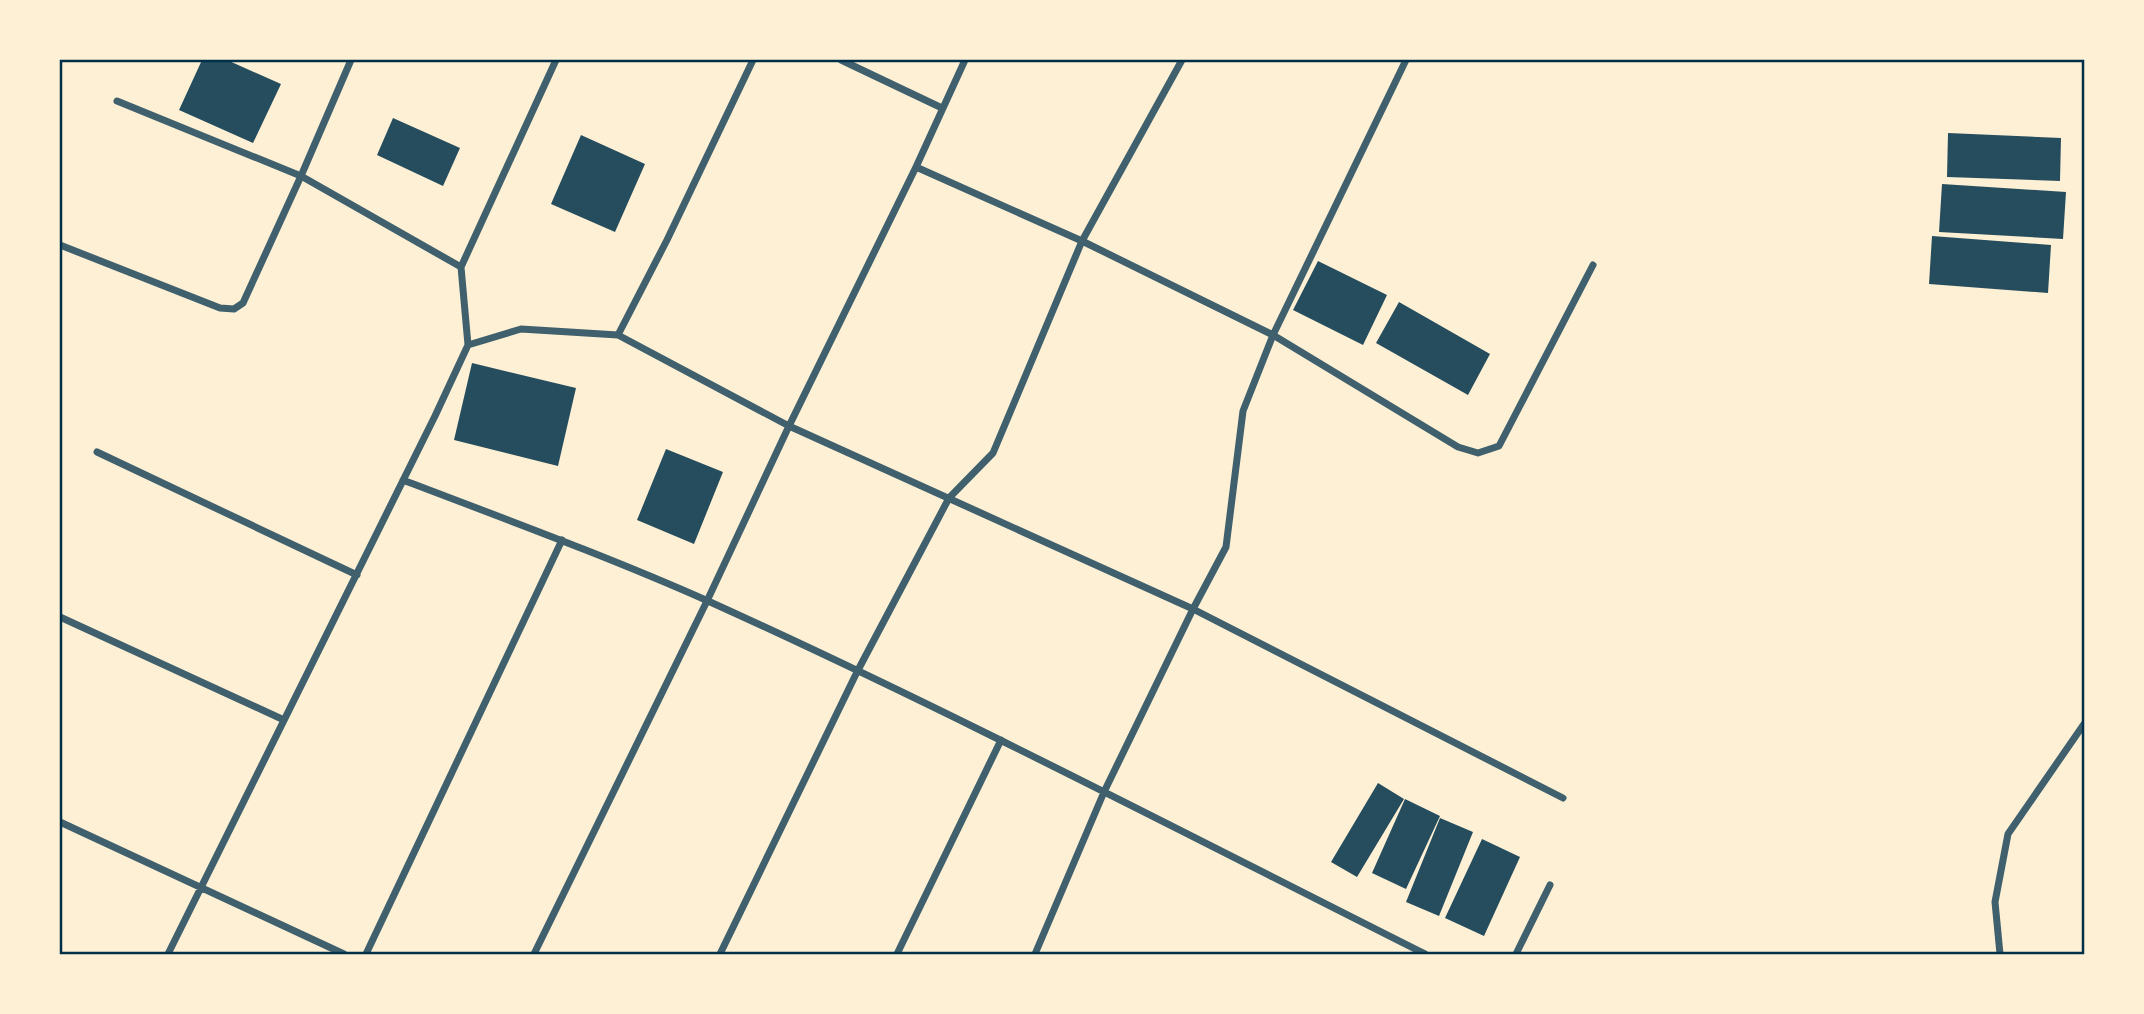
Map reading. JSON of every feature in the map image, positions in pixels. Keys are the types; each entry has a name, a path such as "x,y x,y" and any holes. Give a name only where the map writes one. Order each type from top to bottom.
{"street":[{"path":"60,245 220,308 234,309 243,303 302,176 348,60"},
{"path":"168,954 435,416 467,345 461,267 556,60"},
{"path":"618,335 667,240 753,60"},
{"path":"841,60 942,108"},
{"path":"534,954 708,601 965,60"},
{"path":"720,954 857,672 949,498 993,453 1082,242 1182,60"},
{"path":"1035,954 1104,792 1226,547 1243,411 1273,335 1406,60"},
{"path":"117,101 302,176 461,267"},
{"path":"916,167 1082,242 1273,335 1458,447 1478,453 1499,446 1593,265"},
{"path":"467,345 521,328 618,335 789,426 1193,609 1563,798"},
{"path":"97,452 356,575"},
{"path":"403,480 562,540 708,601 1001,740 1425,954"},
{"path":"366,954 562,540"},
{"path":"60,617 284,720"},
{"path":"2000,954 1994,902 2008,834 2084,724"},
{"path":"897,954 1001,740"},
{"path":"60,822 344,954"},
{"path":"1516,954 1550,886"}],"building":[{"path":"202,60 227,60 281,84 253,143 179,110"},
{"path":"393,118 460,148 443,186 377,155"},
{"path":"1948,133 2061,138 2060,181 1947,177"},
{"path":"581,135 645,164 615,232 551,204"},
{"path":"1942,184 2066,192 2063,239 1939,232"},
{"path":"1932,236 2051,245 2048,293 1929,284"},
{"path":"1318,261 1387,295 1363,345 1293,310"},
{"path":"1399,302 1490,354 1468,395 1376,343"},
{"path":"472,363 576,388 558,466 454,440"},
{"path":"666,449 723,472 694,544 637,520"},
{"path":"1378,783 1404,799 1357,877 1331,862"},
{"path":"1405,799 1440,816 1406,889 1372,873"},
{"path":"1440,818 1473,832 1439,916 1406,902"},
{"path":"1482,839 1520,857 1484,936 1445,918"}]}
